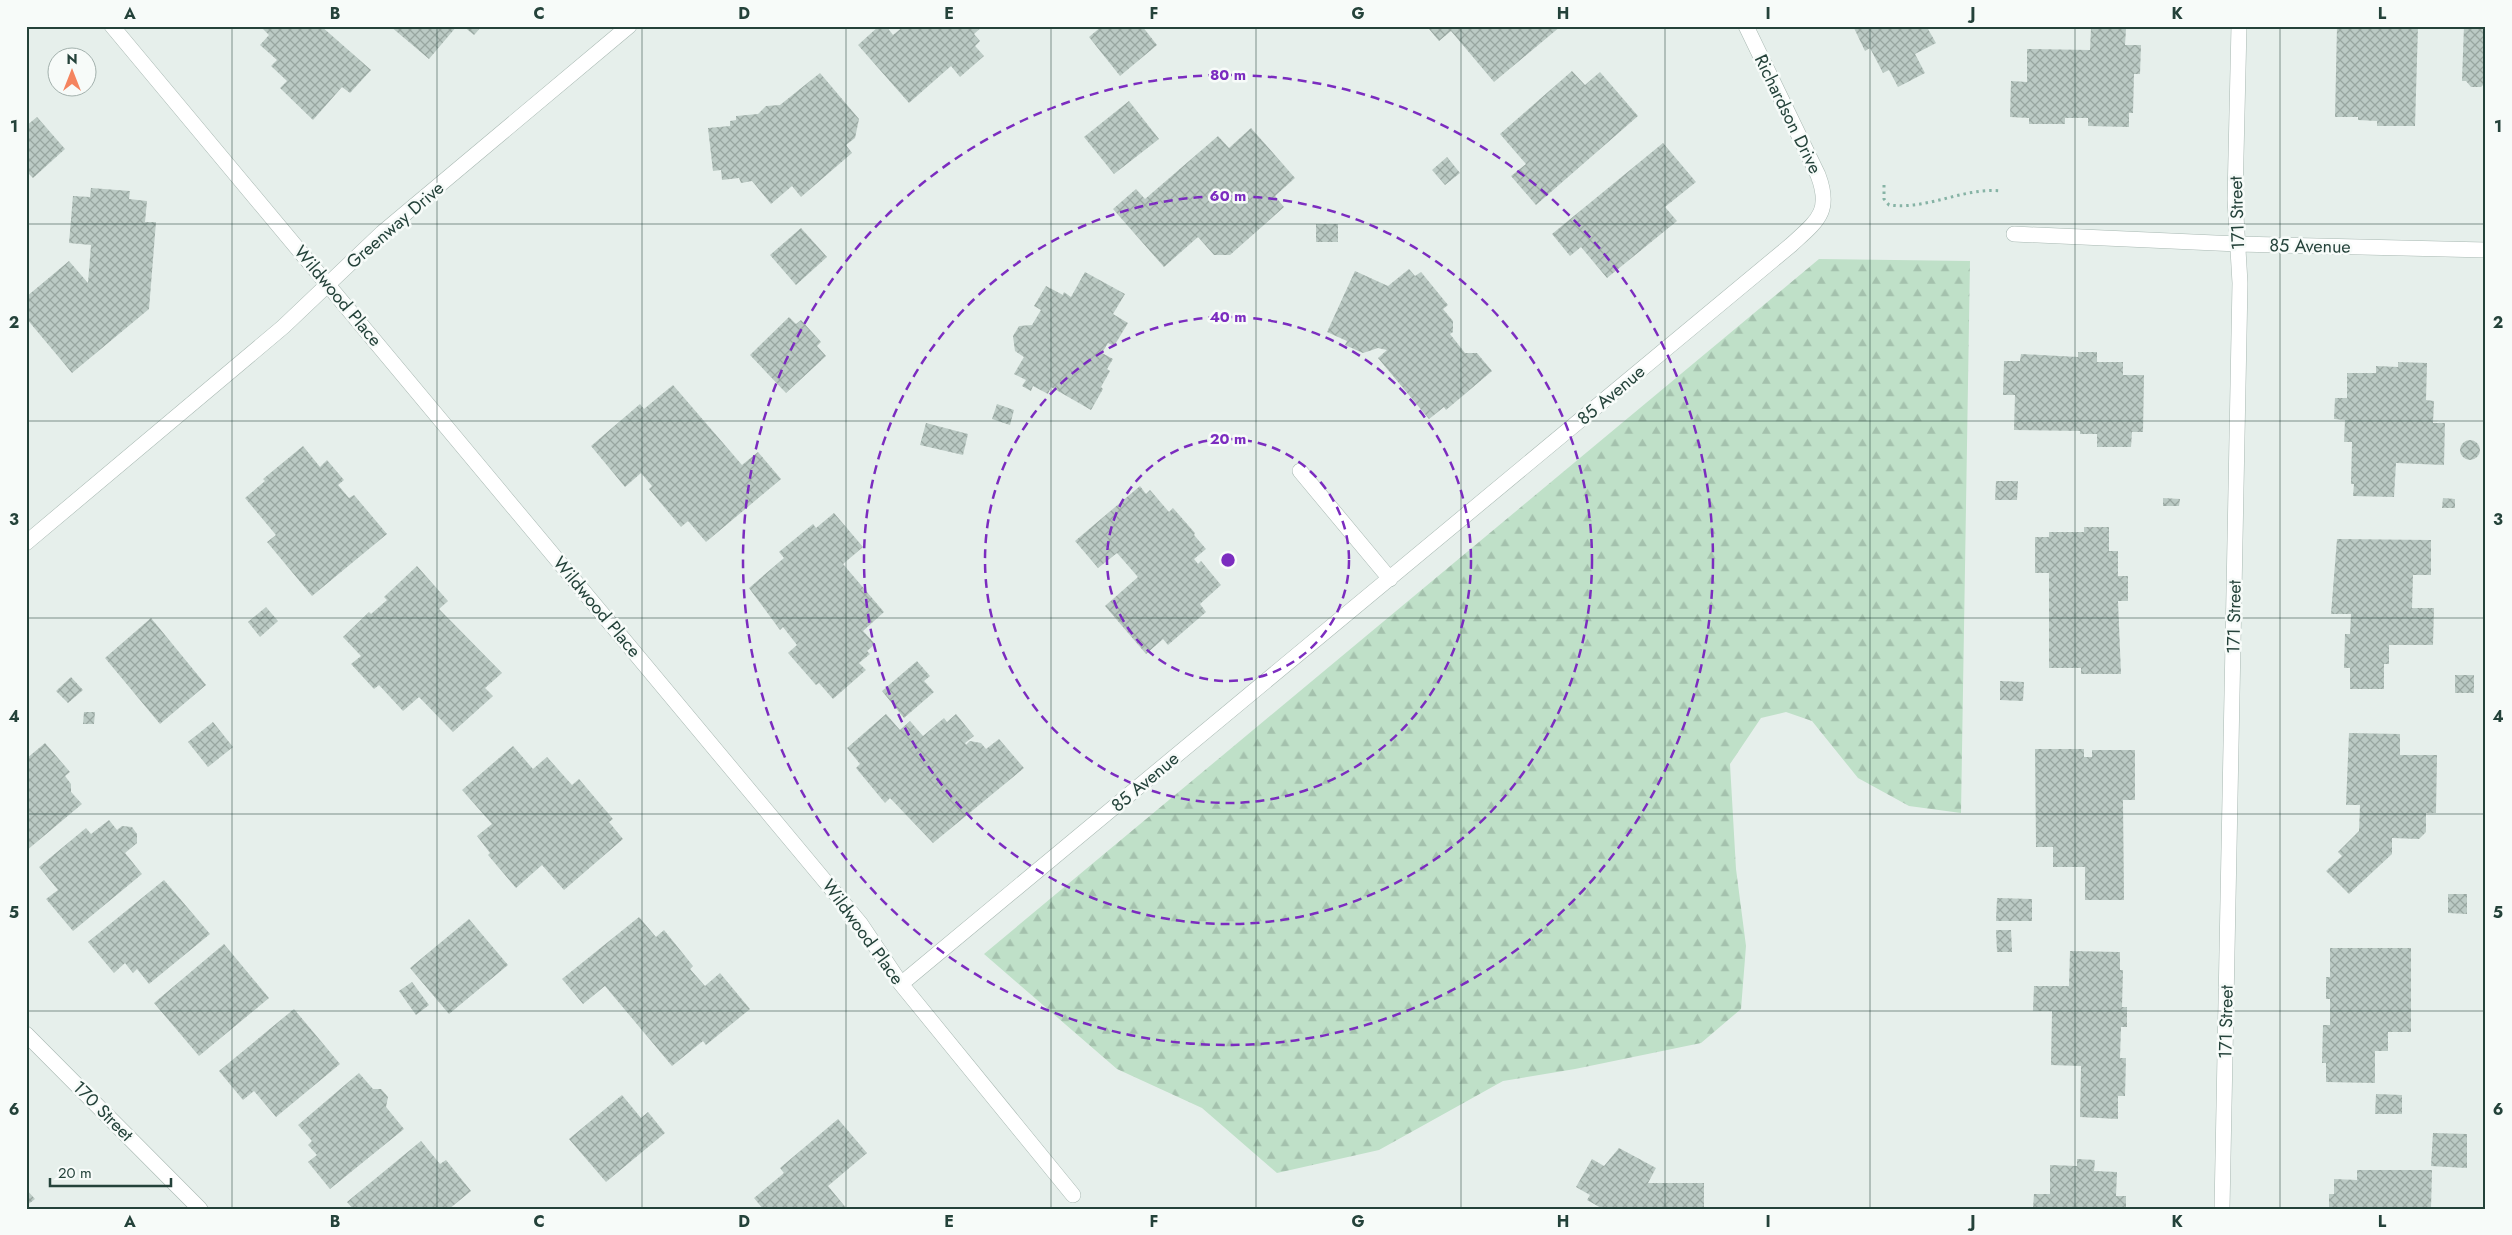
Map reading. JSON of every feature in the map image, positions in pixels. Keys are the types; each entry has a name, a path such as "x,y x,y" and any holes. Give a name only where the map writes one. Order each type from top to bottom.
{"street":[{"name":"Wildwood Place","path":"112,26 860,923 900,984 1073,1196"},
{"name":"Greenway Drive","path":"26,543 283,327 382,233 629,26"},
{"name":"Richardson Drive","path":"1746,26 1807,149 1824,189 1824,204"},
{"name":"171 Street","path":"2222,1209 2240,293 2235,199 2239,26"},
{"name":"85 Avenue","path":"900,984 1791,245 1818,217 1824,204"},
{"name":"85 Avenue","path":"2014,234 2238,244 2486,250"},
{"path":"1300,471 1390,579"},
{"name":"170 Street","path":"26,1034 200,1209"}],"path":[{"path":"1884,185 1884,199 1889,205 1900,207 1929,204 1972,190 2002,190"}],"green space":[{"path":"1819,259 1970,261 1961,813 1909,806 1858,778 1812,721 1786,712 1761,718 1730,764 1736,869 1746,946 1741,1009 1701,1043 1575,1069 1503,1081 1379,1150 1277,1173 1202,1108 1117,1069 984,954"}],"building":[{"path":"260,26 321,26 371,70 350,93 342,87 313,120 280,88 287,81 271,66 277,60 260,45 269,35"},
{"path":"390,26 457,26 429,59"},
{"path":"463,26 482,26 474,35"},
{"path":"879,26 886,26 893,35 904,26 983,26 974,34 980,41 975,46 984,56 960,77 951,66 909,103 858,45"},
{"path":"1102,26 1142,26 1157,45 1120,76 1089,37"},
{"path":"1433,26 1561,26 1494,82 1451,31 1439,41 1429,29"},
{"path":"1853,26 1934,26 1928,29 1936,43 1915,54 1925,73 1898,87 1889,70 1883,73 1870,48 1865,51"},
{"path":"2337,26 2418,26 2415,126 2377,126 2377,121 2358,120 2358,117 2335,117"},
{"path":"2464,26 2486,26 2486,82 2481,87 2471,87 2466,81 2462,81"},
{"path":"2091,28 2126,29 2125,45 2141,45 2140,74 2134,74 2133,113 2129,113 2129,127 2088,126 2088,118 2065,118 2065,124 2029,124 2029,118 2010,117 2011,81 2027,82 2027,49 2090,50"},
{"path":"1572,71 1585,85 1600,72 1638,116 1536,205 1511,176 1526,164 1500,134"},
{"path":"820,73 859,119 855,138 846,145 852,153 801,197 792,186 771,204 752,181 741,183 739,178 722,180 721,170 713,171 708,128 730,126 730,121 736,120 736,116 758,114 766,106 780,105"},
{"path":"1129,101 1159,139 1114,174 1084,137"},
{"path":"37,117 65,149 33,178 29,174 26,176 26,126"},
{"path":"1251,128 1295,178 1275,196 1284,207 1230,255 1214,255 1198,237 1164,267 1113,209 1136,189 1145,199 1218,136 1229,148"},
{"path":"1663,143 1696,182 1665,207 1677,221 1607,278 1581,247 1570,256 1552,234"},
{"path":"1447,157 1460,173 1445,185 1432,170"},
{"path":"91,188 130,191 129,199 147,201 145,222 156,222 149,309 72,373 26,318 26,297 69,261 88,283 91,245 69,243 73,196 90,197"},
{"path":"1316,224 1338,224 1338,242 1316,242"},
{"path":"801,228 827,257 796,285 770,255"},
{"path":"1409,269 1415,276 1421,272 1448,305 1443,309 1453,321 1453,332 1450,334 1465,353 1477,353 1492,371 1446,410 1444,407 1429,419 1378,358 1387,350 1378,348 1363,353 1345,345 1347,341 1327,332 1355,271 1388,286"},
{"path":"1085,272 1125,294 1113,314 1128,323 1114,346 1108,343 1102,353 1113,359 1107,369 1110,371 1101,387 1103,389 1091,410 1051,387 1048,394 1033,386 1031,391 1022,386 1026,380 1014,374 1024,357 1015,351 1013,336 1019,326 1032,325 1041,310 1034,306 1046,286 1063,295 1064,292 1071,297"},
{"path":"789,317 796,324 801,320 821,342 817,346 826,356 786,393 750,355"},
{"path":"2078,352 2097,352 2097,362 2123,362 2123,375 2144,375 2143,432 2132,432 2131,447 2097,447 2097,434 2080,434 2080,431 2014,430 2015,395 2003,395 2004,361 2020,361 2021,354 2078,357"},
{"path":"2398,362 2427,363 2426,400 2434,401 2433,423 2445,423 2444,465 2396,463 2394,497 2353,496 2354,484 2351,484 2352,442 2344,442 2345,420 2334,419 2335,398 2347,398 2347,373 2376,373 2376,366 2398,367"},
{"path":"673,385 742,465 758,452 781,479 706,542 688,521 681,527 649,489 652,486 641,473 625,487 591,446 640,404 644,409"},
{"path":"997,404 1014,410 1010,425 992,419"},
{"path":"926,423 968,434 963,455 920,445"},
{"path":"2466,440 2474,440 2480,446 2480,454 2474,460 2466,460 2460,454 2460,446"},
{"path":"303,446 320,467 327,460 344,480 338,485 349,498 354,495 387,534 312,596 267,542 276,535 245,498 265,481 263,479"},
{"path":"1996,481 2018,481 2017,500 1995,500"},
{"path":"1140,486 1146,494 1150,490 1169,512 1173,508 1195,533 1194,535 1206,549 1194,559 1198,564 1201,561 1221,585 1200,604 1206,612 1168,645 1163,639 1146,654 1105,606 1138,577 1117,553 1098,568 1075,541"},
{"path":"2163,498 2180,499 2179,506 2163,506"},
{"path":"2443,498 2455,499 2455,508 2442,508"},
{"path":"834,513 863,547 843,564 884,612 863,631 875,644 867,651 870,654 859,663 866,670 833,699 819,683 816,685 788,653 797,645 783,627 780,630 749,588 784,558 779,552 813,524 816,528"},
{"path":"2084,527 2109,527 2109,551 2118,551 2118,576 2128,576 2128,601 2118,601 2121,674 2081,674 2081,668 2049,668 2049,573 2035,573 2035,537 2049,537 2049,532 2084,532"},
{"path":"2337,539 2431,540 2431,575 2413,575 2412,608 2434,608 2433,645 2389,645 2389,664 2384,664 2384,689 2350,689 2350,668 2344,668 2345,634 2350,634 2351,614 2331,614"},
{"path":"417,566 448,601 439,609 502,673 485,688 493,696 453,732 419,697 403,711 379,685 374,689 351,664 361,656 343,637 369,612 371,614 387,600 384,597"},
{"path":"266,607 278,621 260,637 248,622"},
{"path":"151,618 206,685 160,724 105,658"},
{"path":"917,661 930,676 924,681 934,692 904,718 882,691"},
{"path":"2455,675 2474,675 2474,693 2455,693"},
{"path":"71,677 83,690 68,703 56,691"},
{"path":"2000,681 2024,682 2023,701 2000,700"},
{"path":"84,712 95,712 94,724 83,724"},
{"path":"886,714 900,730 910,721 923,736 944,718 947,722 956,714 974,736 965,743 966,745 970,741 981,743 986,749 999,739 1024,768 933,843 890,798 885,803 856,768 860,764 847,748"},
{"path":"213,722 233,747 208,767 188,742"},
{"path":"2349,733 2400,734 2400,755 2437,755 2436,813 2426,813 2426,832 2419,839 2392,838 2392,854 2349,894 2326,871 2342,856 2338,852 2359,831 2360,805 2346,805"},
{"path":"45,743 70,772 65,776 71,784 71,792 82,804 26,851 26,759"},
{"path":"513,746 533,769 547,757 572,785 579,779 613,819 609,822 623,839 564,890 542,865 516,888 488,855 490,853 477,836 492,824 462,790"},
{"path":"2035,749 2084,749 2084,757 2092,757 2092,750 2135,750 2135,800 2123,800 2124,900 2085,900 2085,867 2053,867 2053,847 2036,847"},
{"path":"109,820 117,830 122,826 132,827 137,834 137,843 125,853 142,874 73,931 46,899 58,890 39,867 86,828 91,834"},
{"path":"164,880 210,934 149,984 137,969 133,973 125,963 114,973 88,942"},
{"path":"2448,894 2467,894 2467,914 2448,913"},
{"path":"1997,898 2032,899 2032,921 1996,921"},
{"path":"639,917 656,937 664,930 693,966 690,969 705,986 720,973 750,1009 706,1045 703,1041 672,1066 605,986 583,1004 562,979"},
{"path":"469,919 508,965 449,1014 410,968"},
{"path":"1996,930 2011,930 2012,952 1997,952"},
{"path":"224,944 269,998 199,1056 154,1003"},
{"path":"2330,948 2411,948 2411,1032 2388,1032 2388,1051 2375,1051 2375,1083 2326,1082 2326,1063 2322,1063 2323,1025 2330,1025 2330,999 2326,999 2326,977 2330,977"},
{"path":"2070,951 2120,952 2120,970 2123,970 2122,1007 2127,1007 2127,1027 2121,1027 2120,1058 2126,1058 2125,1096 2118,1096 2118,1119 2080,1117 2081,1066 2051,1065 2052,1011 2033,1011 2034,986 2069,986"},
{"path":"412,982 429,1005 416,1015 399,991"},
{"path":"294,1009 340,1064 276,1117 254,1091 243,1100 219,1071"},
{"path":"359,1073 373,1089 381,1089 388,1097 386,1107 404,1129 330,1189 308,1162 317,1155 308,1145 312,1141 298,1125"},
{"path":"2376,1094 2402,1095 2402,1114 2375,1114"},
{"path":"622,1095 641,1118 648,1112 665,1133 606,1182 569,1139"},
{"path":"838,1119 867,1153 828,1186 847,1209 763,1209 754,1198 784,1173 780,1168"},
{"path":"2433,1133 2467,1134 2467,1168 2431,1166"},
{"path":"421,1141 440,1164 446,1160 471,1191 449,1209 353,1209 347,1202"},
{"path":"1619,1148 1656,1168 1648,1183 1704,1183 1704,1209 1603,1209 1587,1200 1590,1195 1576,1187 1592,1159 1604,1166"},
{"path":"2077,1159 2095,1160 2094,1171 2117,1172 2116,1196 2126,1196 2126,1209 2033,1209 2034,1194 2050,1194 2050,1165 2077,1166"},
{"path":"2357,1170 2432,1170 2431,1209 2329,1209 2329,1194 2334,1194 2334,1179 2357,1180"},
{"path":"26,1189 35,1199 26,1206"}]}
